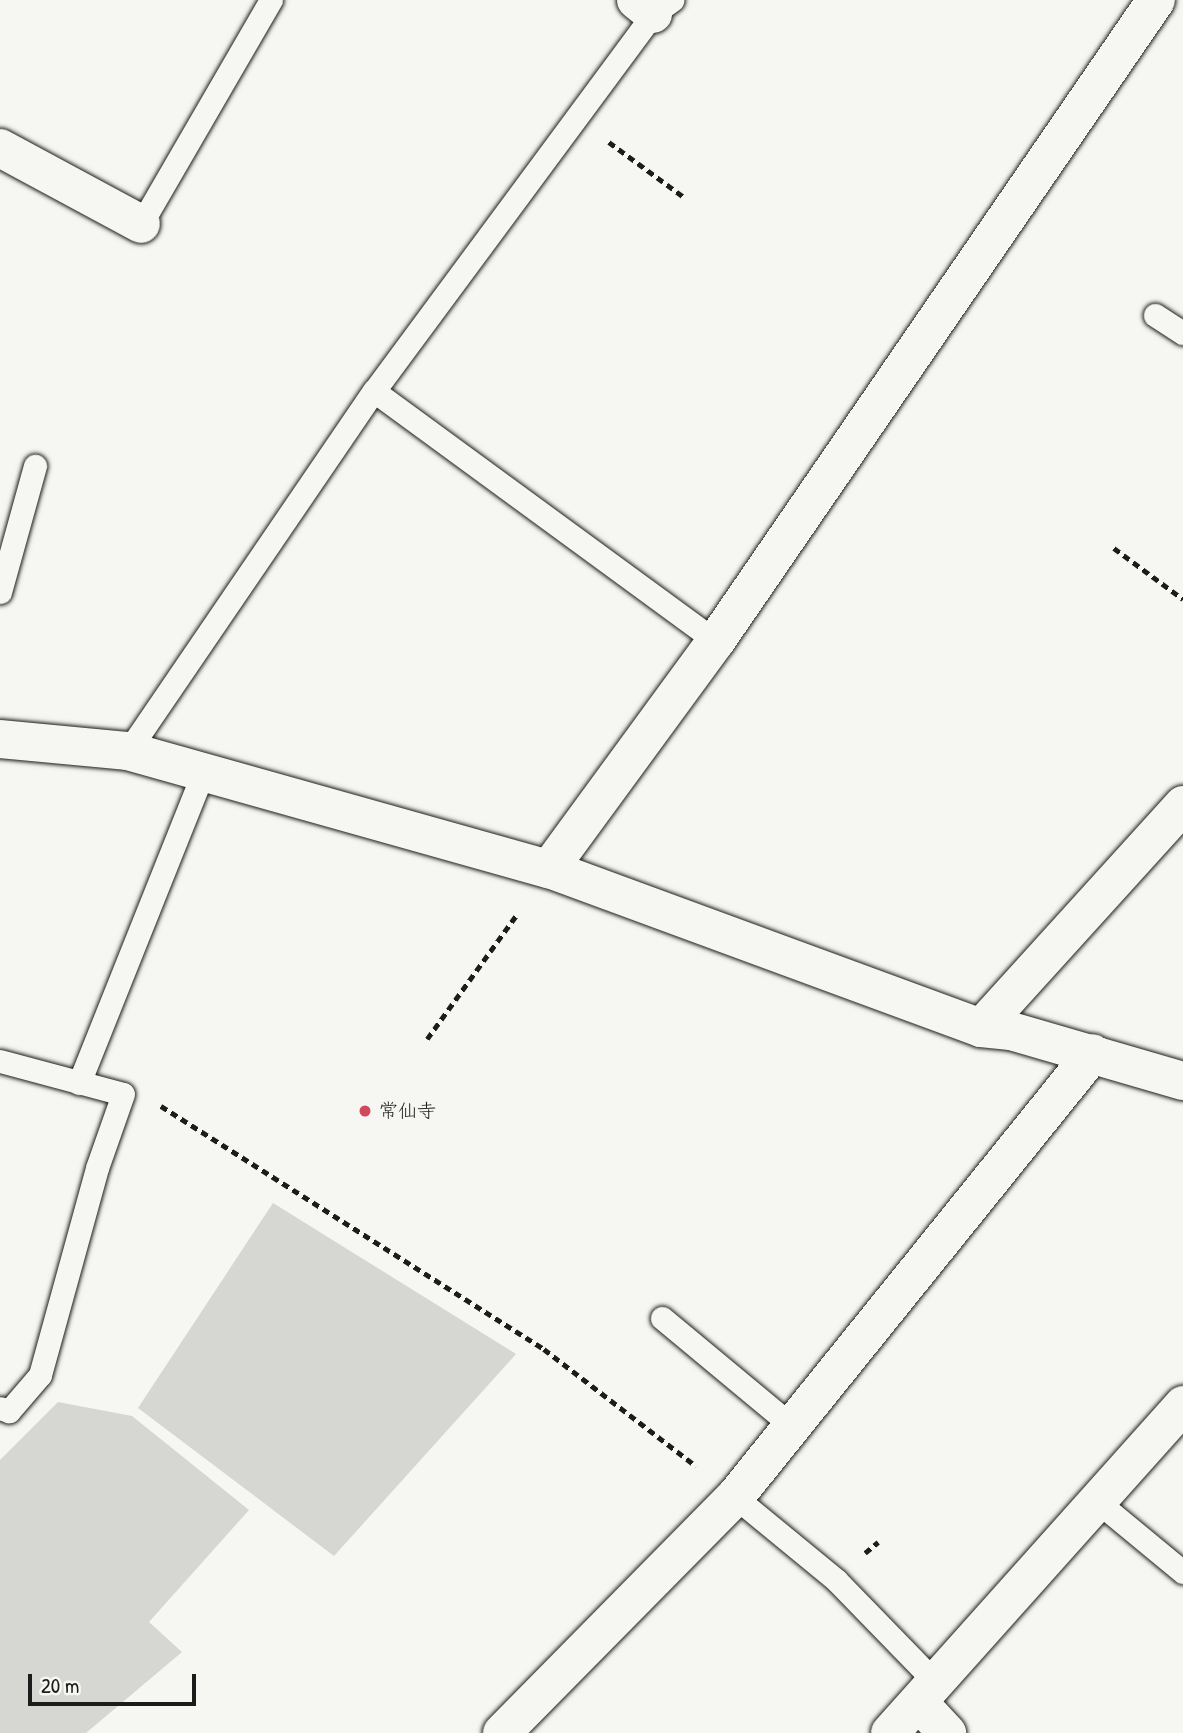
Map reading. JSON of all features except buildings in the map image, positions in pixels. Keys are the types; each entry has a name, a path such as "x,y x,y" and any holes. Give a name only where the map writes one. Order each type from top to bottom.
{"street":[{"path":"549,869 716,641 1156,0"},
{"path":"0,148 141,224"},
{"path":"0,739 128,751 549,869 981,1028 1011,1031 1183,1082"},
{"path":"981,1028 1183,806"},
{"path":"502,1733 735,1497 1093,1054"},
{"path":"890,1733 928,1694 1183,1405"},
{"path":"928,1694 947,1733"}],"lane":[{"path":"141,224 271,0"},
{"path":"128,751 374,391 576,118 654,5"},
{"path":"1155,314 1183,333"},
{"path":"374,391 716,641"},
{"path":"0,592 35,466"},
{"path":"79,1083 204,771"},
{"path":"0,1061 123,1094 97,1168 40,1375 9,1411 0,1408"},
{"path":"662,1318 792,1426"},
{"path":"735,1497 836,1580 928,1694"},
{"path":"1098,1502 1183,1572"}],"path":[{"path":"576,118 684,197"},
{"path":"1114,548 1183,598"},
{"path":"427,1039 549,869"},
{"path":"123,1094 174,1110 544,1349 735,1497"}],"shaded area":[{"path":"273,1203 516,1354 334,1556 138,1408"},
{"path":"58,1402 132,1416 249,1510 149,1622 182,1652 86,1733 0,1733 0,1460"}],"place":[{"name":"常仙寺","path":"365,1111"}]}
